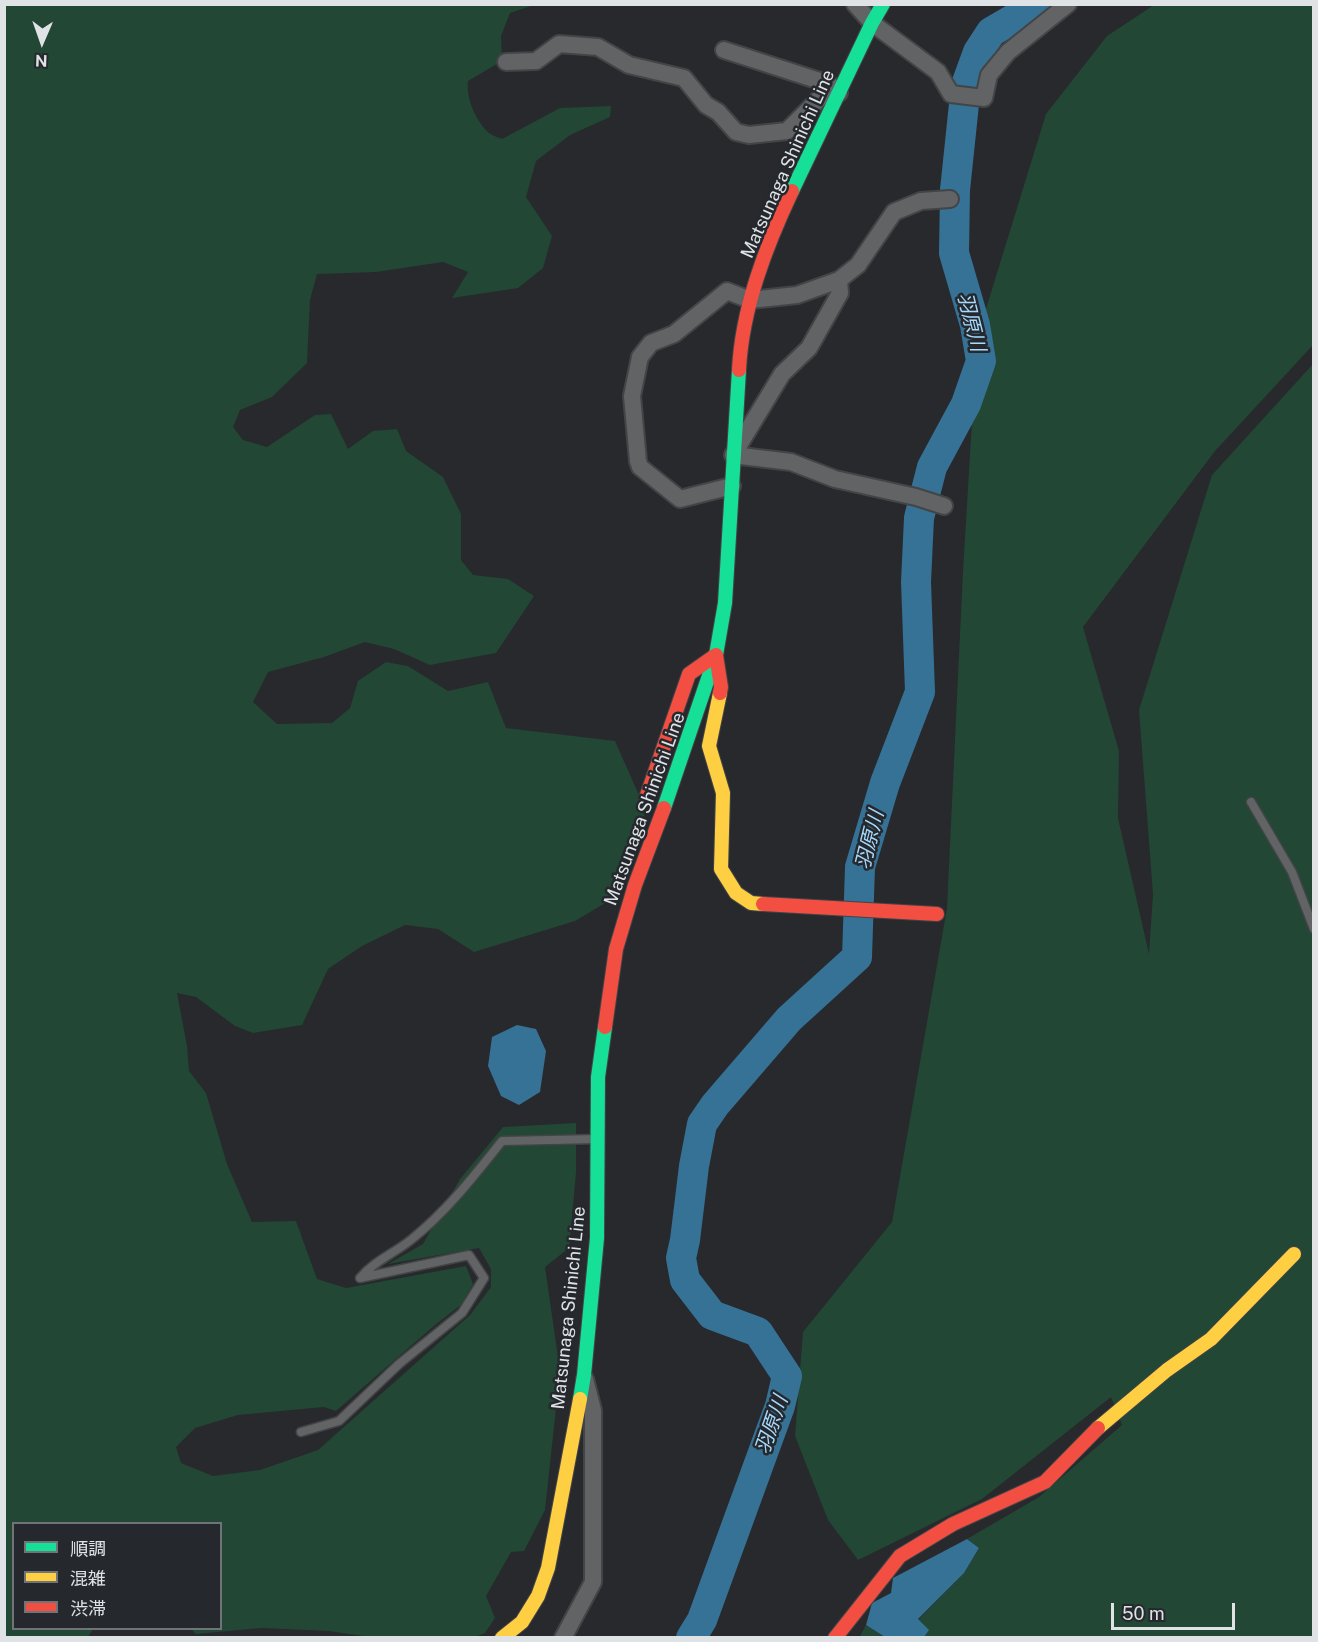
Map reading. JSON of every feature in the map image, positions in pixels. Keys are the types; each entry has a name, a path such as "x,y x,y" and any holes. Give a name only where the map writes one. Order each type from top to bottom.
{"main road":[{"name":"Matsunaga Shinichi Line","path":"502,1638 522,1623 538,1596 548,1568 584,1375 597,1238 598,1077 616,949 635,885 686,748 716,655 725,603 739,363 750,300 780,216 883,4"},
{"path":"646,798 689,674 716,655 721,687 709,746 723,793 721,869 736,893 751,903 937,914"},
{"path":"835,1638 900,1556 953,1524 1045,1482 1097,1429 1130,1400 1211,1339 1294,1254"}],"street":[{"path":"855,4 872,23 938,72 951,94 984,98 989,75 1008,52 1068,4"},
{"path":"506,62 536,61 559,44 598,47 629,65 684,78 706,105 718,112 736,132 749,135 787,131 822,96 839,93"},
{"path":"724,50 829,84 839,93"},
{"path":"732,486 680,499 640,467 632,396 640,357 651,343 674,334 727,291 750,300 796,295 839,280 858,265 894,212 921,201 950,199"},
{"path":"839,280 840,292 809,348 782,374 733,454 791,462 835,479 944,506"},
{"path":"563,1638 593,1582 593,1410 584,1375"}],"lane":[{"path":"1251,802 1292,872 1314,929"},
{"path":"301,1432 339,1421 399,1364 462,1313 484,1278 469,1255 360,1278 369,1268 411,1239 462,1192 502,1140 598,1139"}],"green space":[{"path":"5,5 534,5 510,13 501,36 502,61 468,81 470,101 484,128 502,139 560,108 611,106 610,117 570,135 536,161 526,197 552,236 543,268 518,288 452,298 468,272 443,262 376,272 317,274 310,300 307,363 272,397 240,410 233,427 243,440 267,447 315,415 331,414 348,449 373,431 397,429 406,451 443,477 461,514 461,560 473,575 508,579 534,596 496,653 430,665 394,649 365,642 324,657 268,672 253,702 277,724 332,723 350,708 358,681 386,662 408,666 448,691 488,682 506,728 615,741 646,811 617,896 575,921 474,952 438,929 405,925 362,946 328,969 302,1025 253,1033 235,1026 196,997 177,993 187,1046 189,1071 206,1093 227,1164 252,1222 296,1221 317,1279 346,1288 466,1266 473,1284 462,1304 336,1411 324,1407 238,1415 195,1428 176,1447 181,1463 213,1476 260,1470 318,1450 470,1315 491,1287 491,1269 479,1248 388,1264 423,1244 460,1179 503,1127 576,1123 576,1173 569,1248 545,1267 560,1371 545,1510 524,1551 511,1552 486,1596 495,1618 485,1633 472,1638 370,1637 329,1631 261,1628 196,1634 192,1630 222,1630 222,1522 12,1522 12,1630 92,1630 88,1637 5,1638"},
{"path":"1154,5 1313,5 1313,345 1215,451 1083,627 1119,751 1118,818 1149,954 1153,894 1139,710 1212,475 1313,364 1313,1637 924,1637 928,1630 918,1620 964,1573 979,1548 967,1539 1039,1497 1122,1425 1111,1397 982,1499 858,1560 828,1520 795,1436 803,1332 892,1222 947,908 977,338 1046,114 1107,36"},
{"path":"866,1625 885,1637 859,1638"}],"water":[{"path":"517,1025 536,1029 546,1051 540,1092 519,1105 501,1096 488,1066 492,1037"},
{"path":"967,1539 979,1548 964,1573 918,1619 929,1630 924,1637 885,1637 866,1625 872,1603 891,1593 893,1578"}],"waterway":[{"name":"羽原川","path":"691,1638 702,1620 780,1406 787,1376 758,1332 712,1315 685,1280 681,1258 702,1124 715,1105 789,1019 857,957 860,867 885,783 920,692 916,582 919,518 932,467 966,404 981,361 975,325 954,253 955,190 966,85 978,52 991,32 1039,4"}],"traffic: fast":[{"path":"792,191 883,4"},
{"path":"664,808 716,655 725,603 739,370"},
{"path":"580,1399 597,1238 598,1077 605,1027"}],"traffic: slow":[{"path":"720,693 709,746 723,793 721,869 736,893 751,903 763,904"},
{"path":"1098,1428 1167,1370 1211,1339 1294,1254"},
{"path":"502,1638 522,1622 538,1596 548,1568 580,1399"}],"traffic: jam":[{"path":"739,370 750,301 773,233 792,191"},
{"path":"646,798 689,674 716,655 720,693"},
{"path":"605,1027 616,949 635,885 664,808"},
{"path":"763,904 937,914"},
{"path":"835,1638 900,1556 953,1524 1045,1482 1098,1428"}]}
